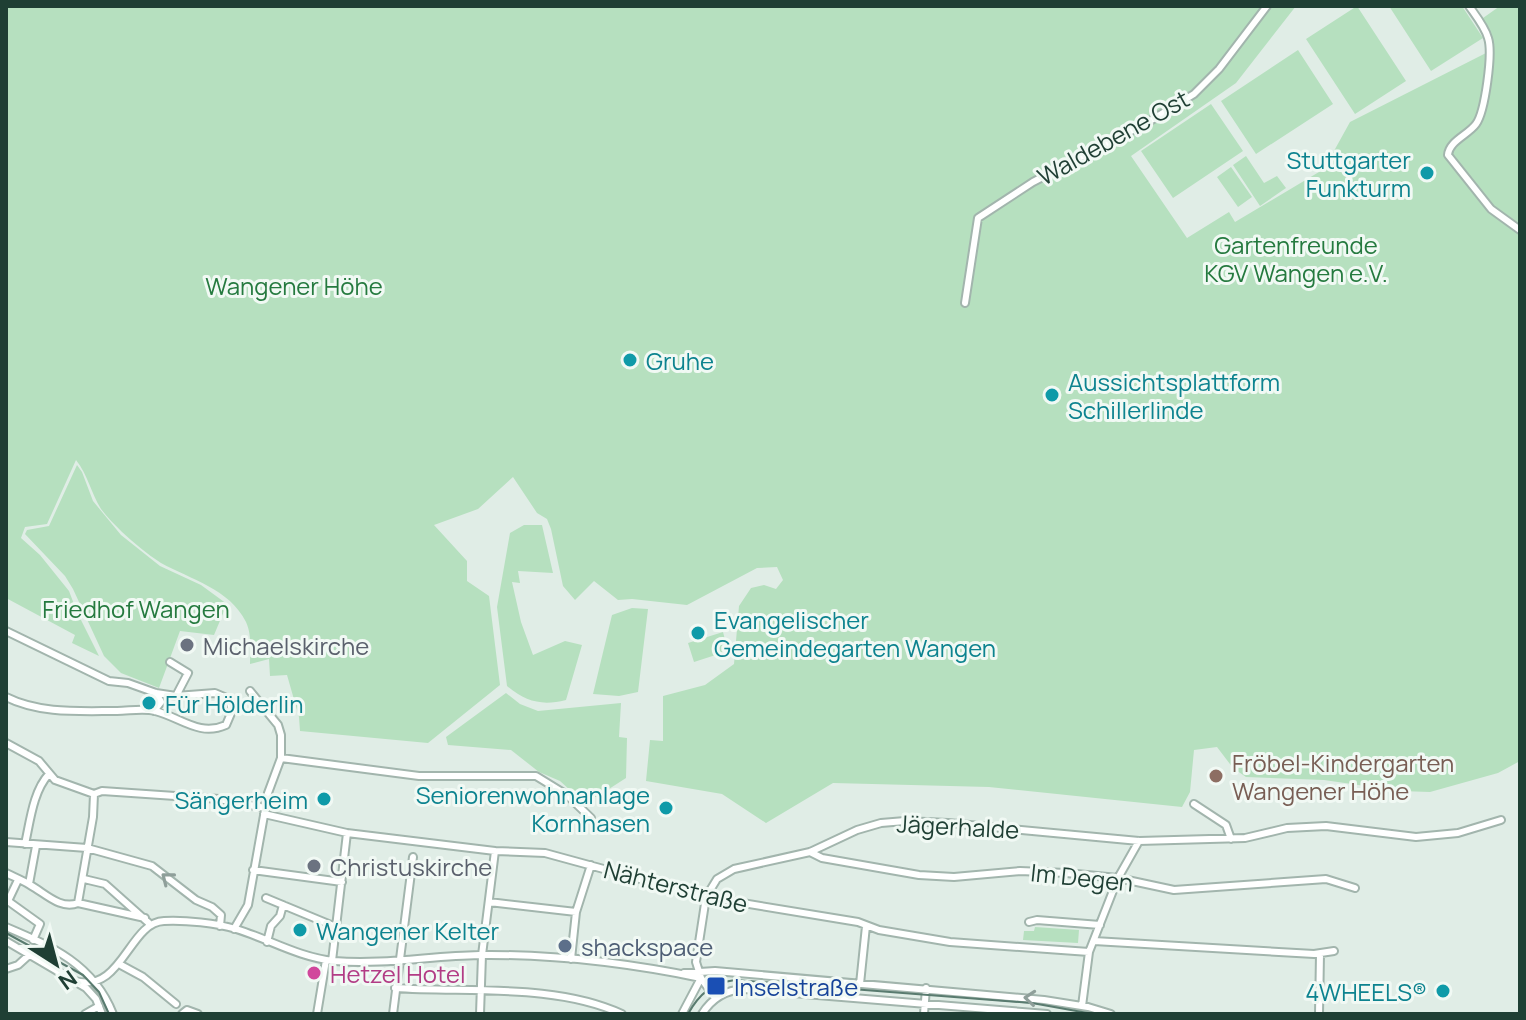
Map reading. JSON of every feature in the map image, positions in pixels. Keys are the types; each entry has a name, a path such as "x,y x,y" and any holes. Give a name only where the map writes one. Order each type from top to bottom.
{"street":[{"name":"Waldebene Ost","path":"965,303 978,218 1033,182 1150,121 1194,94 1219,69 1267,6"},
{"path":"1469,6 1481,24 1490,47 1479,119 1450,147 1448,155 1491,209 1520,230"},
{"path":"6,631 96,676 156,693 176,696 215,693 225,696 230,703 230,719 218,728 202,730 154,711 53,710 6,697"},
{"path":"170,662 188,673 176,696"},
{"path":"234,929 248,905 264,811 281,758 278,725 250,691"},
{"path":"154,711 161,702 156,693"},
{"path":"6,743 39,761 55,780 94,794 84,879 78,903"},
{"path":"281,758 419,776 536,776 567,795 591,818"},
{"path":"25,844 32,810 43,780 49,774"},
{"name":"Nähterstraße","path":"94,794 102,791 194,797 264,811 347,833 495,851 545,853 706,897 858,922 950,942 1089,952"},
{"path":"1194,804 1226,825 1231,839"},
{"name":"Jägerhalde","path":"706,897 717,879 734,869 810,852 857,830 881,823 905,821 1139,841 1245,838 1287,828 1326,826 1416,837 1458,833 1501,820"},
{"path":"317,1014 336,927 347,833"},
{"path":"1082,1006 1089,952 1118,878 1139,841"},
{"path":"6,842 87,848 152,866 196,900 218,910 220,926"},
{"path":"29,884 36,846"},
{"path":"480,1014 482,955 495,851"},
{"name":"Im Degen","path":"810,852 822,858 919,875 954,877 1020,871 1118,878 1174,890 1326,879 1355,888"},
{"path":"393,1014 413,857"},
{"path":"571,959 576,912 591,865"},
{"path":"253,870 342,882"},
{"path":"6,873 52,900 145,918"},
{"path":"84,879 105,884 151,925"},
{"path":"18,880 8,901 40,924 33,940"},
{"path":"682,1014 700,974 698,944 706,897"},
{"path":"266,898 336,927"},
{"path":"489,902 576,912"},
{"path":"267,942 271,926 280,916 283,905"},
{"path":"75,981 96,981 119,964 151,925 164,921 234,929 289,951 329,960 398,962 482,955 571,959 681,974 715,971 926,988 1082,1006 1111,1014"},
{"path":"1029,922 1100,925"},
{"path":"860,984 866,926"},
{"path":"6,927 73,962 96,981 113,1014"},
{"path":"6,941 75,981 92,994 102,1014"},
{"path":"1094,941 1320,954 1334,951"},
{"path":"1319,1014 1320,954"},
{"path":"6,969 18,965 29,955"},
{"path":"119,964 143,977 176,1004"},
{"path":"700,974 715,998"},
{"path":"92,994 96,981"},
{"path":"395,988 480,990 590,1001 622,1014"},
{"path":"924,1014 926,988"},
{"path":"702,1014 715,998 728,991 744,989 1047,1014"},
{"path":"85,1014 99,1006"},
{"path":"183,1013 198,1014"}],"green space":[{"name":"Wangener Höhe","path":"6,6 1296,6 1236,83 1131,156 1187,238 1229,212 1235,222 1324,169 1350,122 1486,53 1483,18 1500,6 1520,6 1520,761 1498,773 1430,792 1400,791 1324,780 1246,777 1233,768 1217,747 1194,750 1190,792 1182,807 989,787 833,783 766,823 722,794 646,781 650,740 663,741 663,696 705,685 734,664 739,606 751,588 764,585 776,589 783,580 777,567 757,568 687,605 618,600 594,581 575,600 563,586 547,519 537,513 513,477 478,509 434,525 467,561 467,581 489,596 500,685 428,743 300,731 287,675 270,676 269,659 250,664 249,632 239,611 220,593 156,560 122,532 101,509 76,460 47,524 25,527 21,538 40,555 69,591 99,656 72,643 75,635 6,598"},
{"path":"1357,6 1406,81 1355,114 1306,39"},
{"path":"1389,6 1462,6 1483,38 1431,71"},
{"path":"1298,50 1333,104 1256,154 1221,101"},
{"path":"1211,104 1243,151 1173,198 1141,151"},
{"path":"1246,156 1264,183 1277,176 1286,188 1260,206 1233,165"},
{"path":"1231,167 1252,197 1238,207 1217,177"},
{"name":"Friedhof Wangen","path":"77,465 93,501 121,535 160,566 201,585 227,604 214,635 180,631 159,688 121,673 104,656 65,576 25,534 27,530 49,526"},
{"path":"524,525 542,525 553,573 518,571 520,583 512,582 521,622 533,655 565,641 582,645 566,700 549,703 535,701 507,686 497,607 510,533"},
{"path":"632,608 648,609 638,692 619,696 593,694 612,615"},
{"path":"723,632 728,651 694,662 688,643"},
{"path":"506,693 520,704 538,711 621,703 619,737 627,738 626,778 583,802 560,781 539,772 511,750 448,745 446,737"},
{"path":"1035,927 1079,930 1078,943 1023,940 1024,931 1034,931"}],"tram line":[{"path":"6,933 83,975 99,992 109,1014"},
{"path":"688,1014 707,991 735,980 1032,1003 1093,1014"}],"place":[{"name":"Stuttgarter Funkturm","path":"1427,173"},
{"name":"Gruhe","path":"630,360"},
{"name":"Aussichtsplattform Schillerlinde","path":"1052,395"},
{"name":"Evangelischer Gemeindegarten Wangen","path":"698,633"},
{"name":"Michaelskirche","path":"187,645"},
{"name":"Für Hölderlin","path":"149,703"},
{"name":"Fröbel-Kindergarten Wangener Höhe","path":"1216,776"},
{"name":"Sängerheim","path":"324,799"},
{"name":"Seniorenwohnanlage Kornhasen","path":"666,808"},
{"name":"Christuskirche","path":"314,866"},
{"name":"Wangener Kelter","path":"300,930"},
{"name":"shackspace","path":"565,946"},
{"name":"Hetzel Hotel","path":"314,973"},
{"name":"Inselstraße","path":"716,986"},
{"name":"4WHEELS®","path":"1443,991"}],"park label":[{"name":"Gartenfreunde KGV Wangen e.V.","path":"1296,258"}]}
